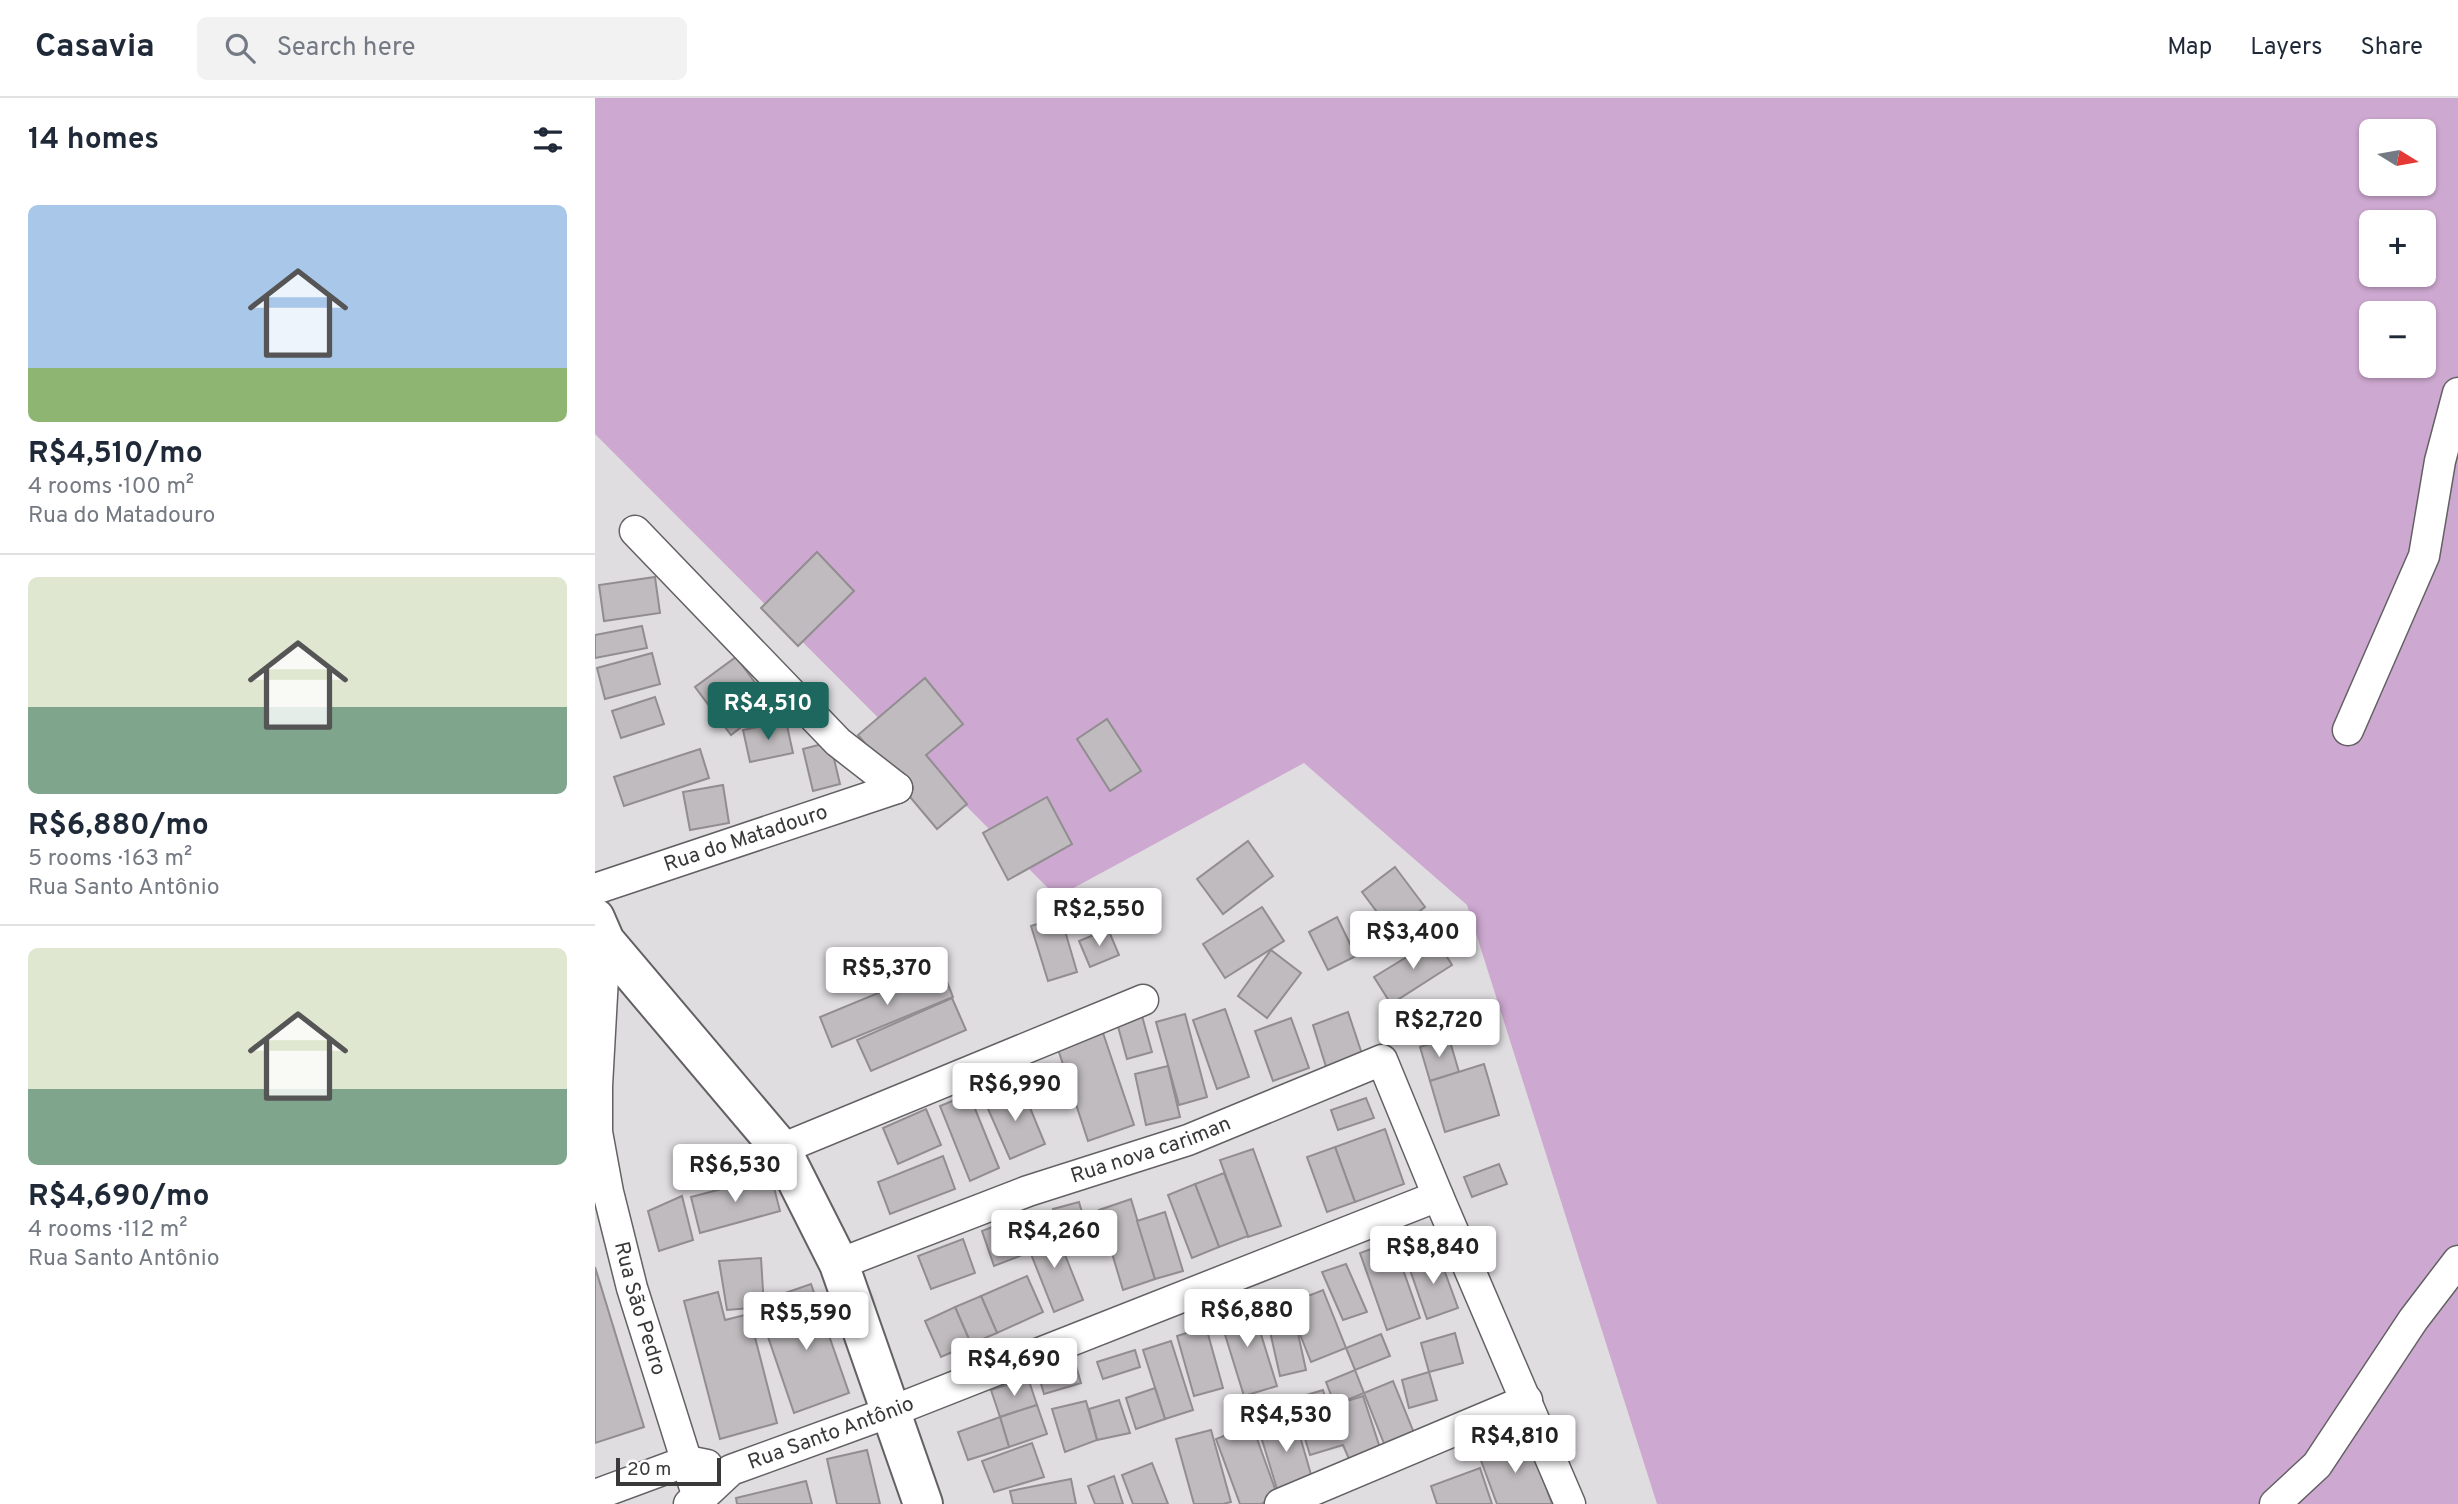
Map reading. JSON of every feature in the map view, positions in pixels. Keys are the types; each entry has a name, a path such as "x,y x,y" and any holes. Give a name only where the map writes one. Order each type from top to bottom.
{"main road":[{"path":"600,930 781,1149 839,1264 923,1504"}],"street":[{"path":"2348,730 2424,556 2439,461 2458,393"},
{"name":"Rua do Matadouro","path":"595,889 897,788 838,742 635,531"},
{"name":"Rua São Pedro","path":"600,930 597,1132 608,1192 632,1288 687,1461 696,1503"},
{"path":"781,1149 1143,1000"},
{"name":"Rua nova cariman","path":"839,1264 1028,1191 1188,1140 1383,1060 1438,1196"},
{"path":"1438,1196 1570,1504"},
{"name":"Rua Santo Antônio","path":"696,1503 731,1470 890,1412 1438,1196"},
{"path":"2275,1504 2317,1465 2413,1320 2458,1261"},
{"path":"1280,1504 1527,1401"},
{"path":"595,1494 687,1461"},
{"name":"Rua Santo Antônio","path":"687,1461 731,1470"}],"shaded area":[{"path":"595,98 2458,98 2458,1504 1657,1504 1467,905 1304,763 1057,897 595,434"}],"building":[{"path":"817,552 854,591 798,646 761,608"},
{"path":"655,577 660,613 604,621 599,585"},
{"path":"642,626 647,648 595,658 595,635"},
{"path":"652,653 660,684 605,699 597,668"},
{"path":"736,657 771,704 731,735 695,687"},
{"path":"925,678 963,724 926,755 967,804 937,829 858,735"},
{"path":"655,697 664,724 621,738 612,711"},
{"path":"1107,719 1141,771 1110,791 1077,739"},
{"path":"786,721 793,753 750,762 743,730"},
{"path":"830,742 840,784 813,791 803,749"},
{"path":"700,749 709,778 624,806 614,777"},
{"path":"723,785 729,823 690,830 683,792"},
{"path":"1047,797 1072,844 1008,880 983,833"},
{"path":"1248,841 1273,876 1223,914 1197,879"},
{"path":"1395,867 1425,907 1392,932 1362,892"},
{"path":"1262,907 1284,941 1225,978 1203,944"},
{"path":"1061,917 1077,972 1048,981 1031,926"},
{"path":"1337,917 1356,956 1328,970 1309,932"},
{"path":"1108,929 1119,955 1090,967 1079,941"},
{"path":"1436,939 1452,965 1391,1004 1374,977"},
{"path":"1271,950 1301,973 1267,1018 1238,996"},
{"path":"941,967 953,997 832,1047 820,1017"},
{"path":"952,998 966,1030 871,1071 857,1040"},
{"path":"1225,1009 1249,1077 1217,1089 1193,1020"},
{"path":"1348,1012 1365,1063 1328,1073 1313,1025"},
{"path":"1185,1014 1207,1097 1179,1105 1156,1022"},
{"path":"1142,1016 1152,1052 1127,1059 1117,1023"},
{"path":"1291,1018 1309,1068 1273,1081 1255,1031"},
{"path":"1103,1033 1134,1125 1088,1141 1058,1049"},
{"path":"1449,1038 1459,1072 1430,1081 1420,1047"},
{"path":"1484,1064 1499,1115 1445,1132 1430,1081"},
{"path":"1168,1066 1180,1117 1146,1125 1135,1074"},
{"path":"1021,1086 1045,1144 1010,1159 985,1102"},
{"path":"969,1094 999,1168 970,1181 940,1106"},
{"path":"1366,1098 1374,1118 1338,1130 1331,1110"},
{"path":"926,1109 941,1145 898,1164 883,1128"},
{"path":"1385,1129 1404,1184 1355,1202 1335,1147"},
{"path":"1335,1147 1355,1202 1327,1212 1307,1157"},
{"path":"1253,1149 1281,1226 1248,1237 1220,1160"},
{"path":"943,1156 955,1189 890,1214 878,1182"},
{"path":"1499,1164 1507,1184 1472,1197 1464,1177"},
{"path":"1224,1173 1248,1236 1219,1247 1195,1184"},
{"path":"771,1176 780,1211 700,1233 691,1197"},
{"path":"1195,1184 1219,1247 1192,1258 1168,1195"},
{"path":"682,1196 693,1240 659,1251 648,1211"},
{"path":"1131,1199 1155,1279 1123,1290 1099,1210"},
{"path":"1079,1202 1090,1240 1063,1248 1053,1209"},
{"path":"1165,1212 1183,1271 1155,1279 1137,1221"},
{"path":"1007,1221 1020,1256 994,1266 982,1231"},
{"path":"1054,1227 1083,1300 1054,1312 1025,1239"},
{"path":"963,1239 975,1273 931,1289 918,1256"},
{"path":"1393,1241 1420,1318 1387,1330 1360,1253"},
{"path":"1438,1253 1458,1308 1427,1319 1408,1264"},
{"path":"761,1258 764,1307 727,1310 719,1261"},
{"path":"1346,1264 1367,1312 1343,1320 1322,1272"},
{"path":"595,1267 644,1427 595,1443"},
{"path":"1027,1276 1043,1312 997,1333 981,1296"},
{"path":"811,1284 849,1393 794,1413 765,1328 788,1320 779,1295"},
{"path":"1323,1290 1346,1348 1311,1362 1288,1304"},
{"path":"718,1292 725,1320 749,1314 777,1423 720,1439 684,1301"},
{"path":"981,1296 997,1333 971,1344 955,1307"},
{"path":"1251,1302 1277,1386 1244,1396 1218,1312"},
{"path":"955,1307 971,1344 941,1357 925,1321"},
{"path":"1293,1311 1306,1370 1280,1376 1267,1318"},
{"path":"1206,1327 1223,1388 1194,1396 1177,1336"},
{"path":"1455,1333 1463,1363 1429,1372 1421,1343"},
{"path":"1381,1334 1390,1356 1355,1370 1346,1348"},
{"path":"1171,1341 1193,1410 1165,1419 1143,1350"},
{"path":"1135,1350 1140,1367 1103,1379 1097,1362"},
{"path":"1076,1366 1081,1383 1044,1394 1039,1377"},
{"path":"1355,1370 1364,1393 1335,1405 1326,1382"},
{"path":"1429,1372 1437,1400 1409,1408 1402,1380"},
{"path":"1028,1378 1037,1405 1000,1417 991,1390"},
{"path":"1393,1381 1414,1433 1385,1446 1364,1393"},
{"path":"1155,1388 1165,1419 1136,1429 1126,1398"},
{"path":"1323,1390 1328,1407 1363,1396 1380,1448 1349,1459 1343,1445 1310,1455 1293,1399"},
{"path":"1119,1400 1130,1433 1097,1440 1089,1409"},
{"path":"1086,1401 1097,1440 1065,1452 1052,1409"},
{"path":"1037,1405 1047,1434 1009,1447 1000,1417"},
{"path":"1000,1417 1009,1447 968,1460 958,1432"},
{"path":"1295,1419 1312,1478 1277,1489 1259,1430"},
{"path":"1252,1425 1278,1497 1261,1504 1240,1504 1216,1439"},
{"path":"1211,1430 1231,1502 1194,1504 1176,1439"},
{"path":"1528,1437 1552,1504 1497,1504 1479,1455"},
{"path":"1032,1443 1044,1477 994,1492 982,1461"},
{"path":"867,1450 880,1504 837,1504 827,1459"},
{"path":"1152,1463 1168,1504 1133,1504 1122,1475"},
{"path":"1480,1468 1492,1504 1437,1504 1431,1486"},
{"path":"1114,1476 1123,1504 1095,1504 1088,1486"},
{"path":"1071,1479 1076,1504 1013,1504 1010,1491"},
{"path":"806,1481 812,1504 737,1504 736,1498"}]}
